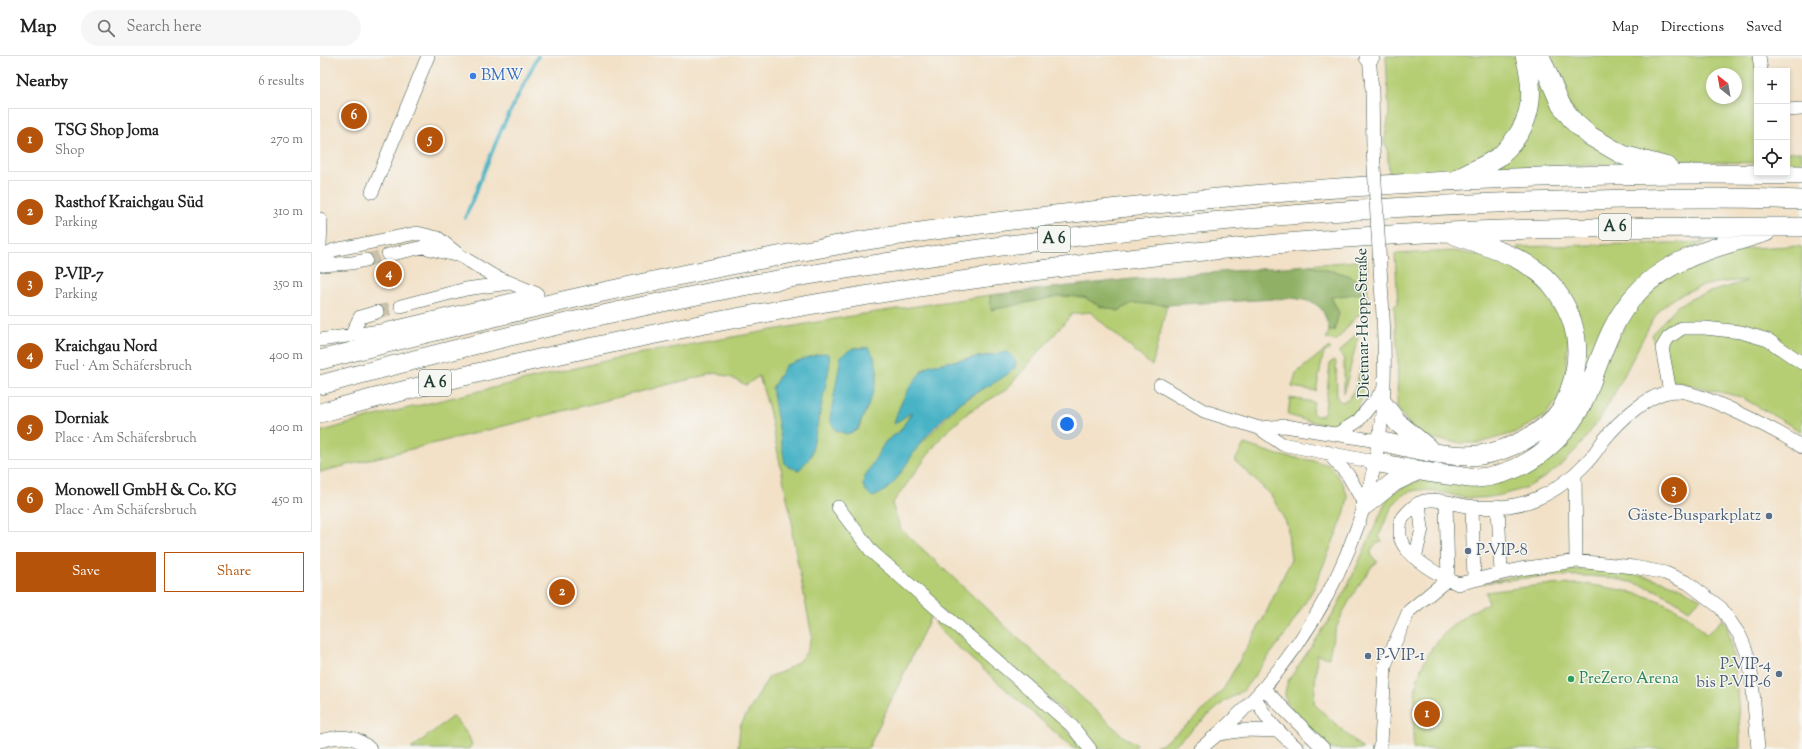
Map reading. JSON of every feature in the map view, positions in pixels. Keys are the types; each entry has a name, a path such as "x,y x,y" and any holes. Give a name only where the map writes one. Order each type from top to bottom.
{"highway":[{"path":"1454,180 1501,156 1518,135 1526,116 1531,97 1530,74 1524,56"},
{"path":"1540,56 1561,105 1574,122 1590,136 1623,155 1698,174"},
{"path":"320,360 423,333 566,299 728,265 852,243 968,226 1088,211 1286,191 1454,180 1596,175 1802,175"},
{"name":"A 6","path":"320,385 439,353 553,326 738,287 830,271 1049,239 1175,226 1395,207 1588,200 1802,200"},
{"path":"1374,462 1445,475 1478,478 1501,474 1523,465 1559,438 1575,417 1586,394 1603,348 1619,315 1638,292 1652,279 1677,263 1701,253 1794,227"},
{"name":"A 6","path":"320,413 515,364 672,330 780,309 892,290 1051,268 1253,246 1446,232 1599,228 1794,227"},
{"path":"1378,441 1458,456 1480,455 1501,450 1523,441 1544,428 1562,408 1574,379 1578,360 1576,333 1570,314 1550,283 1534,269 1518,260 1446,232"},
{"path":"537,294 620,276 665,269 728,265"},
{"path":"1383,396 1402,427 1432,452"},
{"path":"1365,505 1394,482 1419,470"}],"street":[{"path":"372,192 428,56"},
{"name":"Dietmar-Hopp-Straße","path":"1200,749 1220,734 1260,694 1293,653 1320,610 1345,560 1365,505 1378,441 1383,396 1384,334 1369,56"},
{"path":"1760,56 1761,68"},
{"path":"1790,110 1802,109"},
{"path":"320,219 322,223 320,245"},
{"path":"320,258 334,250 417,233 438,238 459,255 492,275 537,294"},
{"path":"388,255 423,247 459,255"},
{"path":"320,265 352,263 366,260"},
{"path":"401,306 466,290 509,283"},
{"path":"320,340 380,331 537,294"},
{"path":"351,336 360,317 378,312"},
{"path":"1670,392 1662,348 1668,338 1682,328 1705,328 1741,332 1768,340 1800,364"},
{"path":"1160,385 1204,410 1259,428 1282,444 1374,462"},
{"path":"1758,749 1749,659 1740,636 1721,608 1696,588 1665,574 1634,567 1576,561 1520,569 1458,584 1434,572 1415,558 1400,539 1400,521 1410,508 1422,500 1434,499 1472,507 1515,505 1537,499 1553,490 1575,474 1589,460 1603,441 1643,403 1661,394 1670,392 1676,391 1705,399 1752,419 1802,447"},
{"path":"1337,434 1358,421 1383,396"},
{"path":"1259,428 1285,426 1378,441"},
{"path":"1289,445 1292,427"},
{"path":"1328,452 1348,475 1365,505"},
{"path":"1575,474 1576,561"},
{"path":"1415,558 1422,529 1419,502"},
{"path":"1446,502 1448,579"},
{"path":"1498,506 1501,573"},
{"path":"838,507 872,552 1071,725 1090,749"},
{"path":"1472,507 1474,580"},
{"path":"1379,749 1381,744 1385,665 1409,611 1448,579"},
{"path":"1260,694 1263,713 1278,731 1298,749"},
{"path":"1260,694 1324,749"},
{"path":"1220,734 1245,730 1278,731"},
{"path":"320,741 346,736 364,744 370,749"}],"green space":[{"path":"1386,56 1520,56 1527,95 1505,143 1457,170 1389,173 1387,146 1384,144 1389,114"},
{"path":"1548,56 1755,56 1754,163 1655,160 1632,154 1584,125 1563,95"},
{"path":"1542,79 1626,164 1491,168 1536,81"},
{"path":"1790,152 1802,152 1802,164 1790,163"},
{"path":"1706,242 1674,256 1589,363 1584,362 1582,337 1517,247"},
{"path":"1791,246 1802,247 1802,432 1741,397 1670,380 1651,335 1677,306 1697,296 1747,281 1714,283 1693,289 1673,299 1660,310 1652,321 1604,412 1591,431 1560,465 1542,479 1522,489 1496,496 1469,498 1430,490 1420,490 1411,491 1402,496 1395,503 1388,514 1379,536 1382,542 1376,544 1371,550 1372,557 1378,562 1373,565 1345,609 1339,621 1331,645 1329,658 1317,655 1314,704 1363,749 1331,749 1288,705 1285,692 1288,681 1332,616 1391,494 1420,480 1525,473 1610,351 1640,299 1664,278 1706,256 1751,248"},
{"path":"1453,251 1497,258 1537,279 1569,327 1565,391 1544,417 1514,433 1479,443 1461,443 1428,438 1417,434 1397,408 1398,355 1394,306 1398,304 1395,254"},
{"path":"1367,260 1368,306 1355,318 1336,341 1326,338 1329,331 1334,331 1339,313 1331,297 1362,293 1364,288 1352,277 1346,274 1309,265"},
{"path":"1309,265 1346,274 1352,277 1364,288 1362,293 1331,297 1339,313 1334,331 1329,331 1325,315 1318,306 1308,301 1292,298 1167,305 1132,303 1118,311 1099,306 1084,297 1059,296 991,310 990,295 1132,279"},
{"path":"990,295 991,310 1059,296 1084,297 1099,306 1118,311 1132,303 1167,305 1152,366 1090,312 1072,314 1006,390 970,411 942,436 892,504 901,529 1124,737 1137,744 1134,749 1096,749 1079,724 925,597 921,603 931,616 868,749 738,749 740,726 769,677 786,670 799,661 807,651 812,636 792,533 793,527 769,409 759,376 746,385 730,377 715,373 320,472 320,432 371,417 626,356 857,315","holes":["853,348 869,348 878,372 874,389 858,430 847,434 835,430","1008,352 1007,375 960,403 921,444 885,442 900,431 913,411 921,371 930,365"]},
{"path":"1355,335 1358,337 1344,393 1344,359 1339,353"},
{"path":"1366,343 1363,393 1354,415 1346,422 1328,425 1288,415 1290,398 1314,402 1312,412 1316,416 1321,416 1325,411 1330,363 1334,360 1336,363 1337,398 1341,402 1348,400 1356,386"},
{"path":"1329,347 1331,349 1325,352 1323,356 1316,391 1292,387 1296,373"},
{"path":"1244,444 1278,455 1315,461 1329,465 1343,483 1348,498 1344,515 1314,588 1287,632 1243,691 1225,701 1170,749 1147,749 1161,745 1195,719 1224,688 1264,617 1291,560 1287,524 1271,495 1235,461"},
{"path":"1598,569 1651,578 1677,586 1701,599 1689,610 1655,590 1634,583 1592,576 1548,576 1483,583 1540,573"},
{"name":"PreZero Arena","path":"1584,584 1634,593 1667,604 1682,612 1695,622 1706,635 1723,619 1728,632 1733,657 1738,703 1740,749 1413,749 1416,687 1419,673 1425,660 1432,648 1452,626 1463,617 1488,604 1486,592 1542,585"},
{"path":"940,617 1065,728 1083,749 1074,749 944,635 935,623"},
{"path":"453,716 468,735 472,744 469,749 411,749"}],"water":[{"path":"853,348 869,348 877,368 871,399 857,430 847,434 836,429 832,425 830,418 841,356"},
{"path":"1008,352 1016,362 1015,368 998,381 968,397 955,407 936,425 920,444 894,482 880,494 872,497 863,486 864,478 885,442 900,431 912,412 894,424 903,400 918,376 930,365"},
{"path":"824,353 829,354 830,364 811,456 799,470 785,464 772,388 786,365"}],"waterway":[{"path":"465,218 501,130 538,56"}],"tunnel":[{"path":"366,260 388,255"},
{"path":"377,312 401,306"}],"place":[{"name":"BMW","path":"473,76"},
{"name":"Monowell GmbH & Co. KG","path":"354,116"},
{"name":"Dorniak","path":"430,140"},
{"name":"Kraichgau Nord","path":"389,274"},
{"name":"P-VIP-7","path":"1674,490"},
{"name":"Gäste-Busparkplatz","path":"1769,516"},
{"name":"P-VIP-8","path":"1468,551"},
{"name":"Rasthof Kraichgau Süd","path":"562,592"},
{"name":"P-VIP-1","path":"1368,656"},
{"name":"P-VIP-4 bis P-VIP-6","path":"1779,674"},
{"name":"PreZero Arena","path":"1571,679"},
{"name":"TSG Shop Joma","path":"1427,714"}]}
